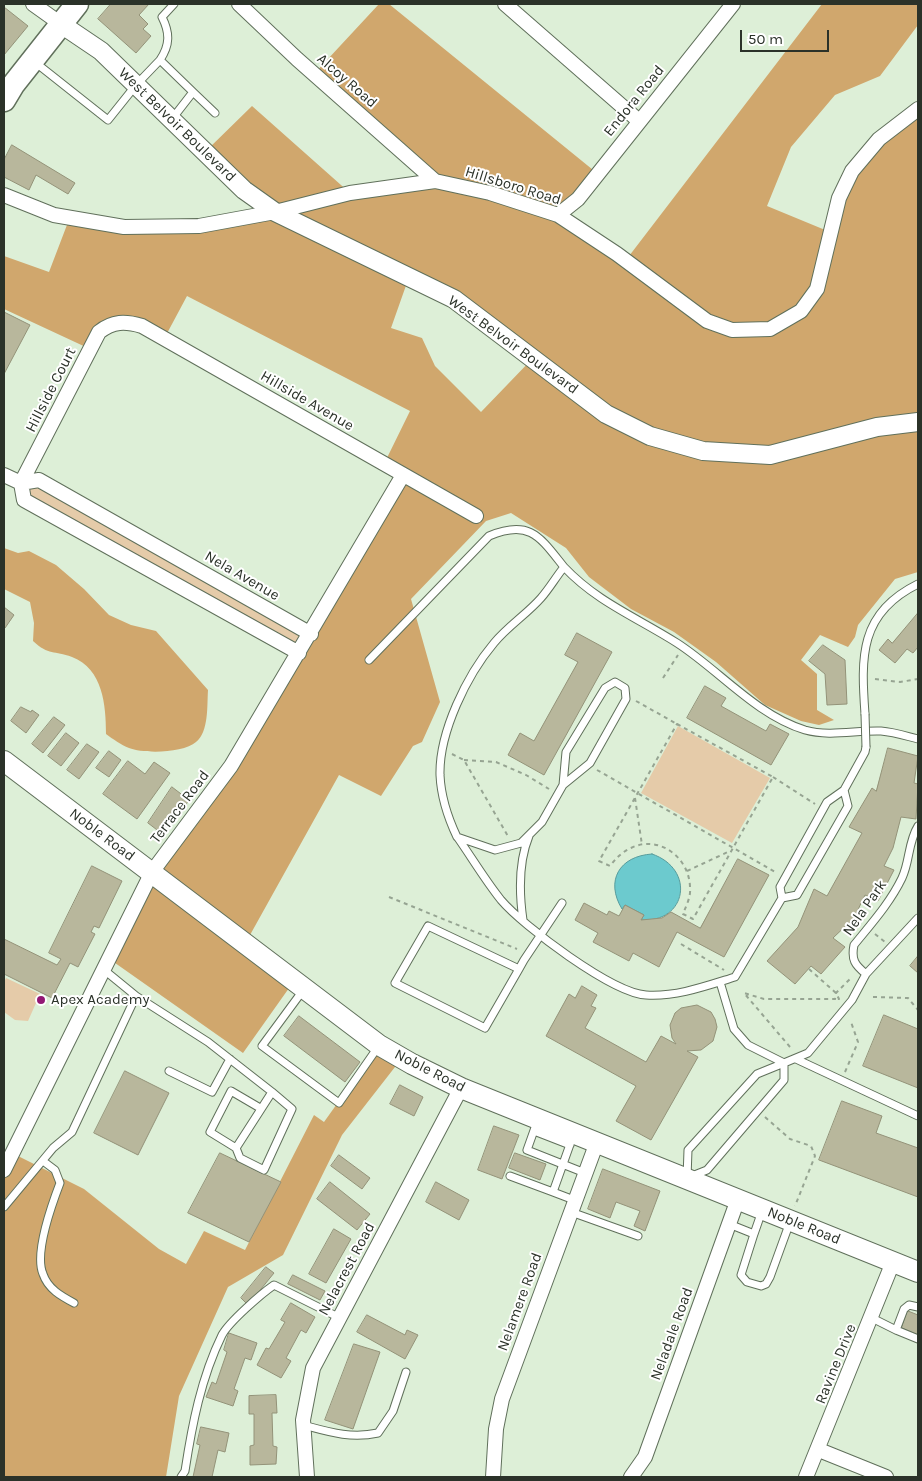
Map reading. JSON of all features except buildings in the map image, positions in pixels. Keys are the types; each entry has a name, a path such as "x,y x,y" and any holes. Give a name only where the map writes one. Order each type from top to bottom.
{"main road":[{"path":"4,100 32,60 77,4"},
{"name":"Noble Road","path":"4,760 379,1045 412,1064 536,1125 572,1139 597,1142 762,1209 792,1214 918,1272"}],"street":[{"path":"33,4 61,24"},
{"name":"Alcoy Road","path":"239,4 297,59 436,180"},
{"path":"506,4 640,121"},
{"name":"Endora Road","path":"558,215 578,198 733,4"},
{"name":"West Belvoir Boulevard","path":"61,24 101,51 244,190 275,212 454,299 606,414 650,436 703,451 770,454 877,427 918,422"},
{"name":"Hillsboro Road","path":"4,195 54,215 124,227 199,226 275,212 350,193 436,180 490,193 558,215 622,257 707,321 732,330 770,329 801,310 817,289 839,198 852,171 879,139 918,108"},
{"name":"Hillside Avenue","path":"118,322 142,326 476,516"},
{"name":"Hillside Court","path":"21,483 99,332 108,325 118,322"},
{"name":"Nela Avenue","path":"4,475 21,483 39,480 311,634"},
{"name":"Terrace Road","path":"4,1170 152,872 231,766 311,634 403,475"},
{"path":"21,483 24,500 299,653"},
{"path":"145,568 157,547"},
{"name":"Nelacrest Road","path":"307,1477 303,1425 313,1368 461,1088"},
{"name":"Nelamere Road","path":"493,1477 496,1429 502,1399 597,1142"},
{"name":"Neladale Road","path":"631,1477 645,1456 738,1199"},
{"name":"Ravine Drive","path":"806,1477 819,1450 893,1262"},
{"path":"819,1450 886,1477"}],"lane":[{"path":"32,60 108,120 136,85 160,60 168,48 168,30 162,17 174,4"},
{"path":"160,60 215,113"},
{"path":"171,120 193,92"},
{"path":"369,660 489,536 504,530 523,530 539,536 564,567 598,598 676,643 774,715 805,730 834,733 883,731 918,739"},
{"path":"564,567 541,598 501,635 479,662 466,686 444,739 440,775 446,814 457,837 502,901 554,947 606,981 644,996 692,991 735,977 782,898 780,887 827,802 844,790 865,752 863,655 869,633 892,601 907,589 918,584"},
{"path":"457,837 495,850 521,843 542,822 562,785 566,752 605,688 615,682 625,688 626,699 590,763 562,785"},
{"path":"782,898 796,895 848,806 844,790"},
{"name":"Nela Park","path":"866,974 854,963 852,954 854,945 892,897 903,875 912,836 918,826"},
{"path":"524,920 520,894 521,878 525,846 531,833"},
{"path":"519,969 428,926 395,983 484,1028 519,969 562,903"},
{"path":"784,1063 784,1080 707,1170 687,1178 688,1150 756,1074 808,1053 852,1000 866,974 918,918"},
{"path":"103,969 136,996 208,1042 292,1109 264,1170 240,1158 236,1148 210,1132 231,1091 260,1108"},
{"path":"720,982 734,1029 748,1045 784,1063"},
{"path":"304,988 262,1046 338,1103 379,1045"},
{"path":"4,1208 53,1148 72,1132 136,996"},
{"path":"169,1071 212,1092 230,1059"},
{"path":"796,1059 918,1116"},
{"path":"236,1148 272,1092"},
{"path":"536,1125 527,1150 585,1173"},
{"path":"553,1192 572,1139"},
{"path":"43,1161 55,1170 60,1183 53,1202 41,1252 42,1273 58,1295 74,1304"},
{"path":"510,1176 553,1192 572,1206 638,1236"},
{"path":"762,1209 741,1275 747,1282 761,1286 766,1284 770,1277 792,1214"},
{"path":"729,1224 754,1234"},
{"path":"181,1477 185,1471 195,1410 222,1334 261,1294 274,1285 340,1318"},
{"path":"896,1330 904,1309 909,1305 918,1307"},
{"path":"872,1318 918,1339"},
{"path":"303,1425 343,1436 362,1436 378,1433 393,1410 406,1372"}],"path":[{"path":"663,678 678,653"},
{"path":"875,679 900,682 918,679"},
{"path":"636,701 773,777 815,803 811,812"},
{"path":"677,724 599,861 610,866 620,855 632,847 642,845 660,846 673,852 683,862 691,890 683,914 693,919 773,777"},
{"path":"451,754 464,760 496,762 539,782 557,796"},
{"path":"464,760 509,838"},
{"path":"597,770 778,873"},
{"path":"635,798 642,845"},
{"path":"687,871 732,850"},
{"path":"389,897 424,913 517,949"},
{"path":"873,932 888,945"},
{"path":"681,944 724,970"},
{"path":"809,969 836,993"},
{"path":"790,1046 744,993 764,999 835,999 836,993 850,979"},
{"path":"873,997 908,998 918,1010"},
{"path":"845,1072 858,1042 851,1022"},
{"path":"764,1116 790,1139 811,1146 815,1156 792,1214"}],"shaded area":[{"path":"379,4 389,4 598,174 558,215 626,260 822,4 918,4 918,25 880,76 835,95 791,147 767,206 830,232 852,171 918,109 918,572 895,579 858,625 855,637 848,647 820,635 801,660 817,674 817,710 834,720 819,725 801,721 765,705 716,662 674,632 631,609 589,577 566,548 511,513 486,521 411,599 440,702 422,742 413,746 381,796 339,775 245,944 294,981 243,1053 108,958 152,872 231,766 403,475 384,464 410,411 187,296 164,339 119,322 90,349 4,309 4,256 49,272 70,217 124,227 275,212 205,152 252,106 350,193 435,181 314,74","holes":["409,277 533,358 481,412 435,366 422,338 391,328"]},
{"path":"39,480 311,634 299,653 24,500 21,483"},
{"path":"4,548 18,553 29,551 56,565 84,589 109,615 131,625 156,631 208,690 205,725 200,738 190,746 154,752 126,747 106,734 105,711 101,689 90,670 72,657 43,649 33,641 34,623 30,602 4,589"},
{"path":"678,726 770,778 732,843 641,793"},
{"path":"6,978 40,994 28,1021 15,1020 4,1012 4,982"},
{"path":"379,1045 402,1058 342,1135 283,1255 228,1287 179,1396 166,1477 4,1477 4,1170 12,1153 84,1189 159,1249 186,1264 204,1231 245,1250 314,1115 324,1122"}],"water":[{"path":"652,854 666,861 675,871 680,882 680,894 676,904 668,913 656,919 641,920 644,915 625,905 622,909 617,899 615,880 618,872 631,860"}],"place":[{"name":"Apex Academy","path":"41,1000"}]}
